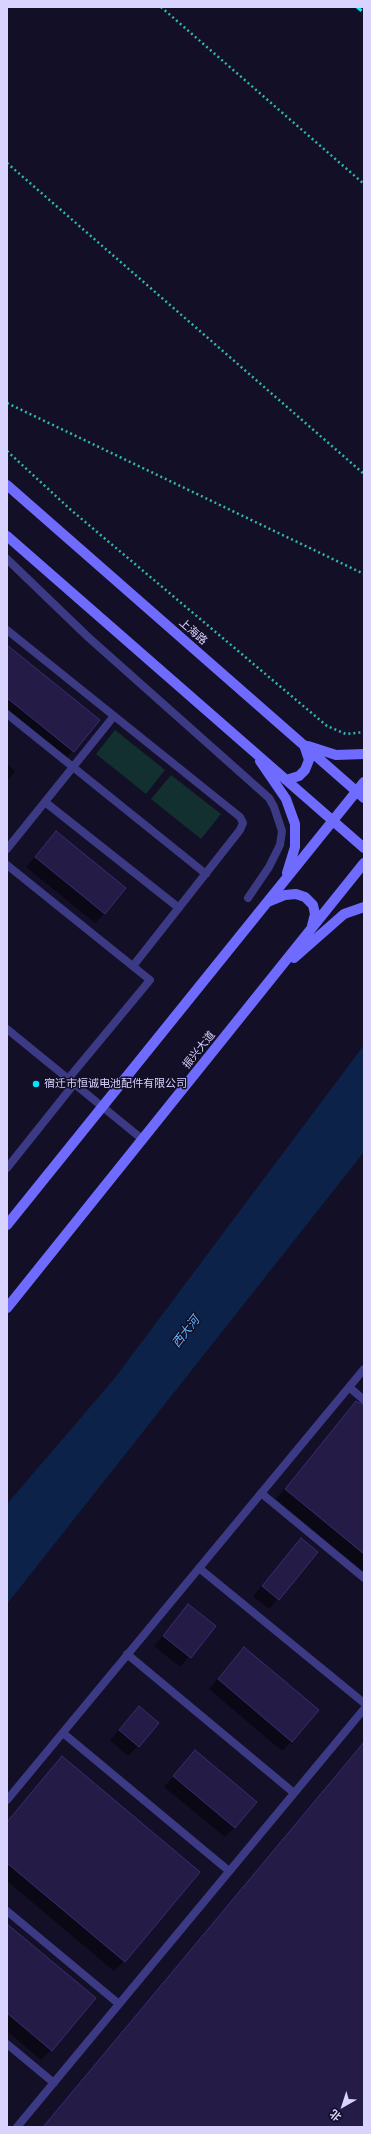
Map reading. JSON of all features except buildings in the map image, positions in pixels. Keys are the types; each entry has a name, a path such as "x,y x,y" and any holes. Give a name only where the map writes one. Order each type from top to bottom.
{"main road":[{"name":"上海路","path":"7,485 360,795"},
{"path":"7,536 364,848"},
{"path":"304,745 336,755 364,754"},
{"path":"286,780 298,776 305,770 309,760 304,745"},
{"path":"250,748 286,799 295,824 295,847 285,878"},
{"path":"7,1225 285,878 332,821 360,795 364,782"},
{"name":"振兴大道","path":"7,1308 364,863"},
{"path":"266,903 285,895 296,894 305,897 312,906 315,914 312,928"},
{"path":"273,976 344,914 364,907"}],"lane":[{"path":"7,559 88,638 269,798 274,807 282,831 280,845 269,867 248,898"},
{"path":"7,630 240,818 243,822 240,830 133,966"},
{"path":"7,714 206,874"},
{"path":"7,849 114,716"},
{"path":"44,802 179,908"},
{"path":"7,865 150,980 7,1168"},
{"path":"7,1029 142,1140"},
{"path":"7,1800 364,1369"},
{"path":"349,1387 364,1400"},
{"path":"261,1493 364,1578"},
{"path":"199,1568 364,1703"},
{"path":"128,1654 294,1793"},
{"path":"17,2127 364,1709"},
{"path":"63,1733 230,1871"},
{"path":"7,1911 119,2004"},
{"path":"7,2044 54,2083"}],"path":[{"path":"161,7 364,184"},
{"path":"7,163 364,474"},
{"path":"7,403 364,574"},
{"path":"7,451 72,510 327,726 346,734 364,732"}],"green space":[{"path":"115,730 165,770 146,794 96,754"},
{"path":"171,775 221,814 201,839 151,799"}],"water":[{"name":"西大河","path":"364,1045 364,1152 7,1604 7,1504 114,1379"}],"railway":[{"path":"357,7 364,13"}],"place":[{"name":"宿迁市恒诚电池配件有限公司","path":"36,1084"}]}
